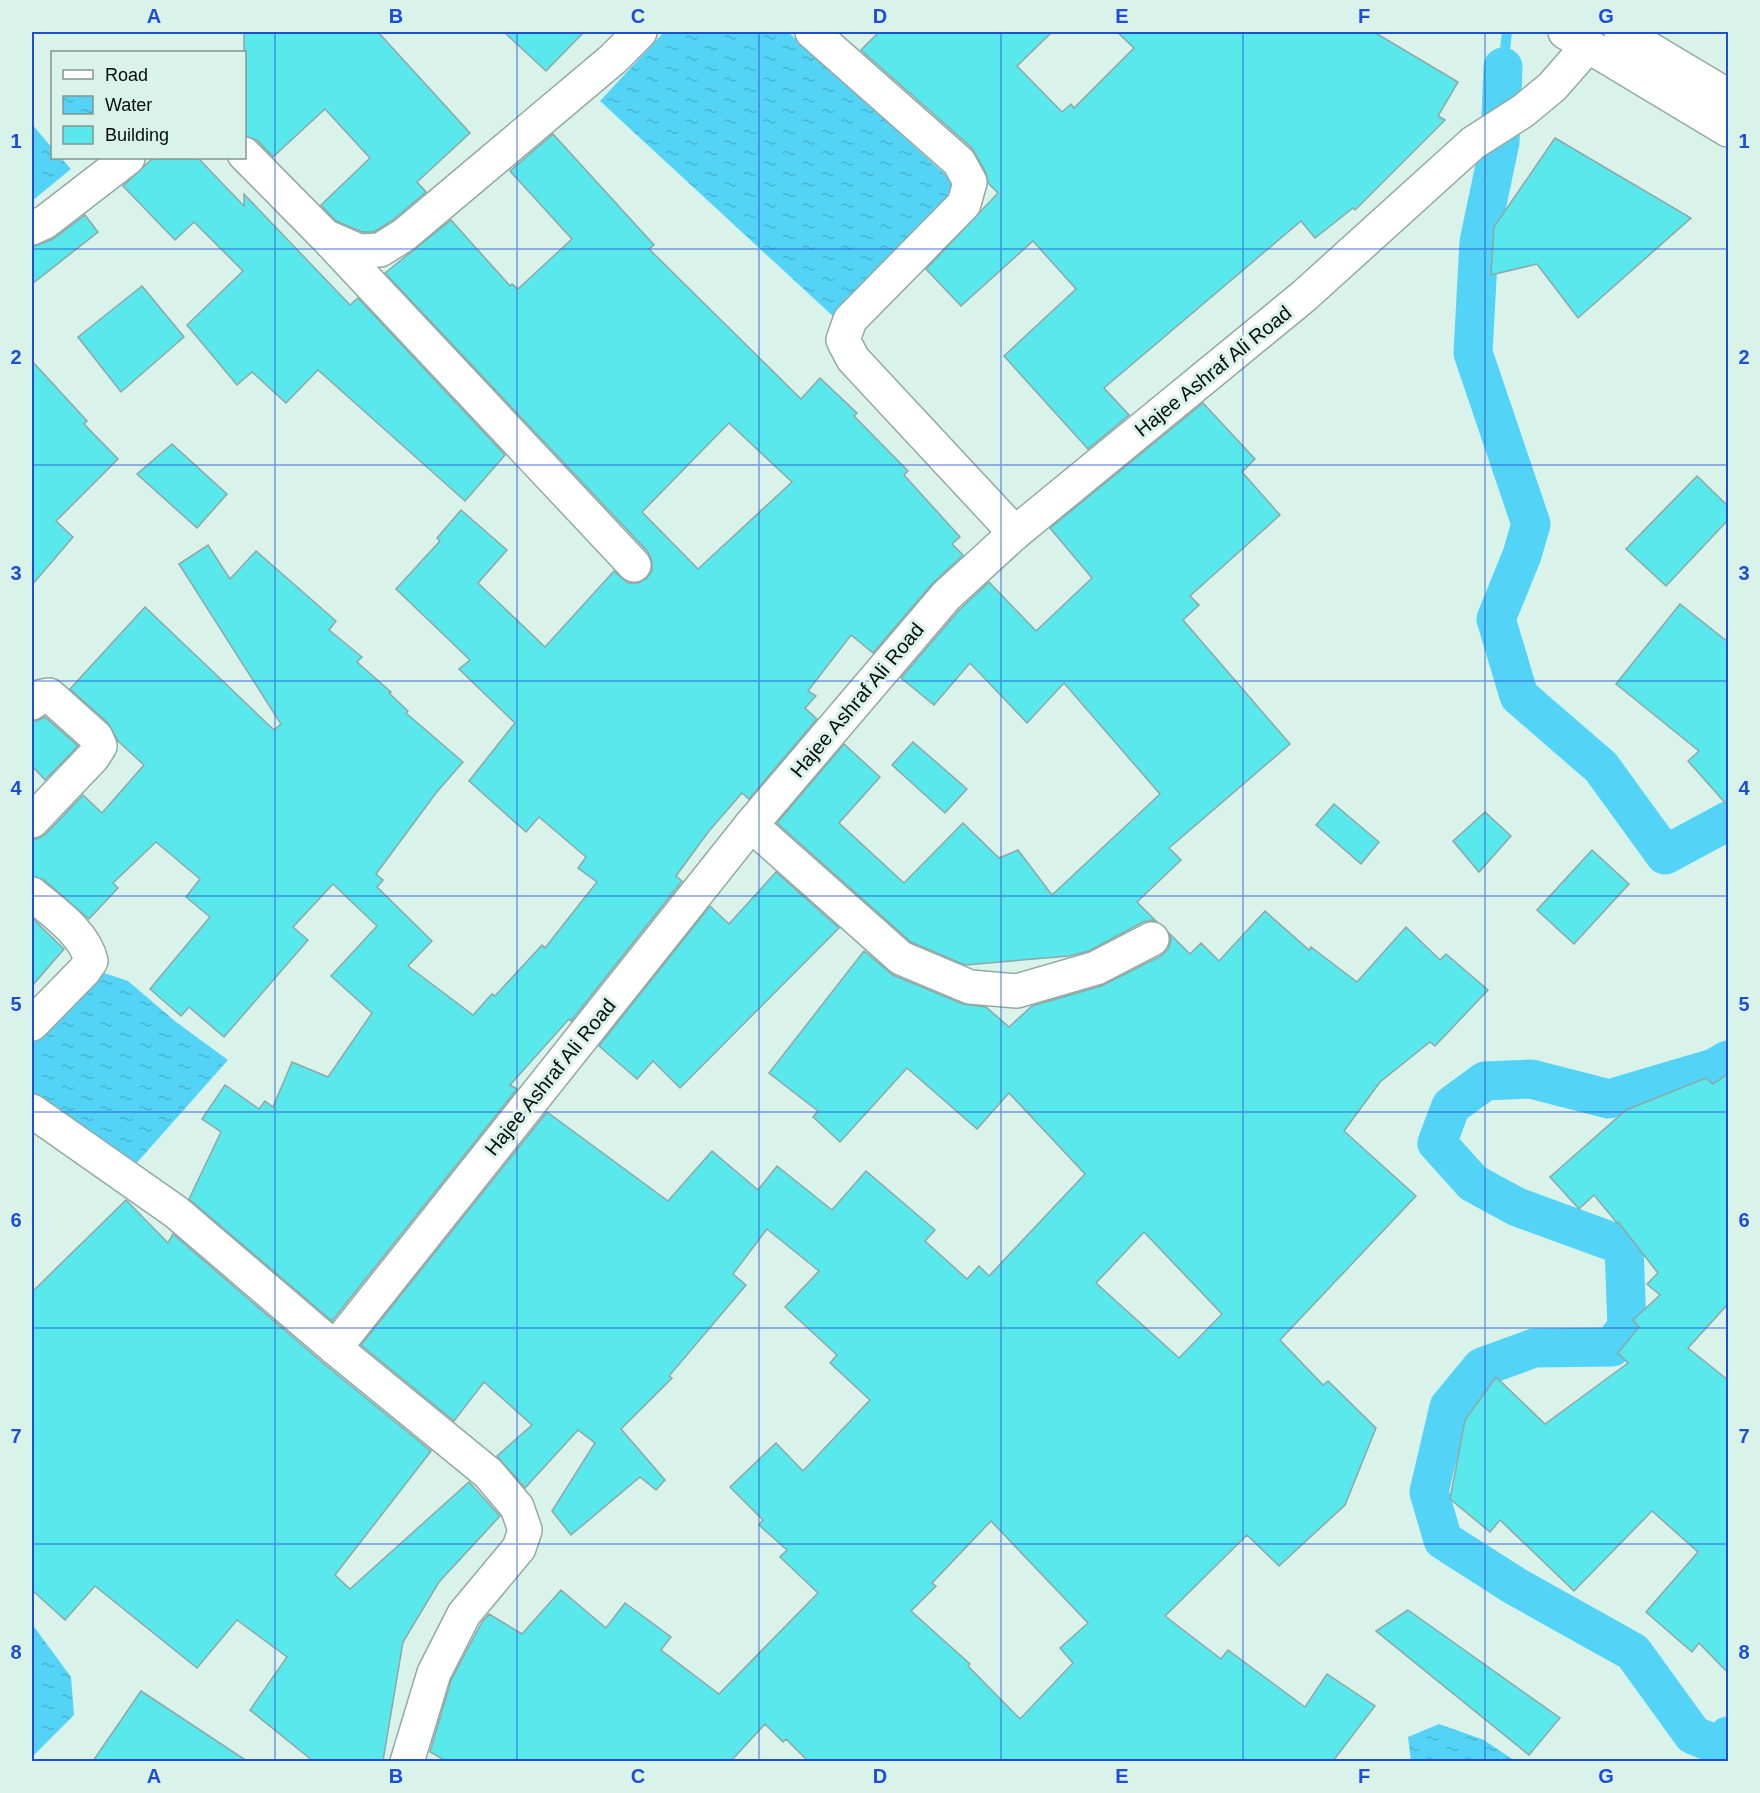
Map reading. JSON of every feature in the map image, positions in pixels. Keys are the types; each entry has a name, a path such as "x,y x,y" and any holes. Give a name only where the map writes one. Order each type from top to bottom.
{"main road":[{"path":"327,238 359,251 380,250 404,235 613,58 640,32"},
{"path":"812,32 959,162 970,182 964,204 850,320 843,340 853,359 1015,533"},
{"path":"1621,32 1728,96"},
{"path":"1576,39 1728,130"},
{"name":"Hajee Ashraf Ali Road","path":"335,1348 751,825 946,596 1015,533 1304,296 1473,143 1523,111 1552,87 1576,39"},
{"path":"246,156 327,238 634,565"},
{"path":"32,228 45,222 127,159"},
{"path":"32,702 48,694 96,736 100,746 93,757 32,821"},
{"path":"751,825 901,958 970,987 1017,991 1096,968 1152,939"},
{"path":"32,894 66,923 88,949 91,961 32,1024"},
{"path":"32,1111 176,1212 335,1348 488,1473 517,1507 525,1530 519,1548 464,1614 434,1673 407,1761"}],"water":[{"path":"664,32 788,32 948,177 952,187 947,197 835,318 600,101"},
{"path":"32,124 51,147 51,159 62,159 71,169 32,201"},
{"path":"104,973 128,981 176,1022 228,1060 134,1166 32,1100 32,1028 80,982"},
{"path":"32,1624 71,1677 74,1715 32,1757"},
{"path":"1439,1724 1484,1740 1515,1761 1411,1761 1408,1737"}],"building":[{"path":"244,32 378,32 470,133 417,182 426,192 393,220 374,232 362,232 336,221 321,205 370,158 325,109 273,157 257,140 246,137 246,51 244,51"},
{"path":"504,32 584,32 546,71"},
{"path":"879,32 1052,32 1017,66 1062,112 1071,104 1074,108 1134,48 1117,32 1374,32 1458,82 1438,116 1445,120 1355,210 1353,208 1315,238 1301,221 1104,388 1129,415 1088,449 1004,356 1076,289 1033,241 961,306 926,269 998,193 988,183 986,173 972,148 861,50"},
{"path":"553,134 654,245 649,249 801,399 820,378 857,413 854,416 908,471 904,475 960,537 952,544 963,555 932,584 873,653 851,635 808,691 816,696 805,708 817,719 749,799 742,793 709,831 676,876 682,881 571,1021 569,1019 510,1085 517,1089 332,1321 189,1199 221,1132 202,1119 225,1085 259,1109 265,1101 273,1107 292,1062 328,1077 372,1013 331,976 377,926 333,884 293,927 308,940 224,1037 189,1007 181,1016 150,989 210,917 186,897 200,879 156,842 113,883 118,888 89,919 44,880 32,876 32,839 38,839 46,834 83,795 102,813 144,765 118,741 108,723 70,689 145,607 274,730 281,724 179,564 208,545 230,579 256,551 336,621 329,630 362,657 357,662 391,692 389,693 408,711 406,713 463,762 436,793 376,874 383,880 377,887 432,941 408,966 473,1015 492,994 495,996 542,945 545,948 597,882 578,868 586,857 539,817 526,832 469,781 515,723 459,669 470,660 396,589 440,541 437,538 461,510 507,550 478,583 545,647 614,571 628,583 638,583 646,579 652,571 652,561 648,552 385,273 451,220 510,286 512,284 518,289 572,239 510,171","holes":["729,423 792,482 698,569 642,512"]},
{"path":"1555,138 1691,218 1578,318 1537,264 1491,275 1494,227"},
{"path":"152,159 199,159 244,206 244,194 350,305 358,298 505,455 465,501 318,370 286,403 252,372 237,385 187,325 243,271 194,222 175,240 123,186"},
{"path":"85,215 98,232 32,284 32,247 53,239"},
{"path":"142,286 184,337 121,392 78,337"},
{"path":"32,361 87,421 84,424 118,459 56,521 73,537 32,585"},
{"path":"1203,403 1255,459 1242,472 1280,515 1190,596 1199,605 1183,620 1290,744 1169,848 1181,860 1137,902 1157,922 1152,920 1143,922 1089,951 1069,956 965,965 911,942 777,823 844,744 880,777 839,823 904,883 963,823 999,858 1018,850 1052,895 1160,794 1064,683 1027,723 970,663 934,705 901,678 960,609 989,582 1036,631 1092,578 1050,528"},
{"path":"172,444 227,494 197,528 137,474"},
{"path":"1697,476 1728,506 1728,520 1666,586 1626,549"},
{"path":"1680,604 1728,642 1728,806 1688,761 1699,751 1616,684"},
{"path":"45,717 78,746 45,780 32,766 32,721"},
{"path":"913,742 967,789 945,813 892,765"},
{"path":"1334,804 1379,842 1361,864 1316,825"},
{"path":"1485,812 1511,836 1479,872 1453,841"},
{"path":"1592,850 1629,884 1574,944 1537,910"},
{"path":"776,872 839,928 680,1088 653,1061 637,1079 599,1046 710,906 729,924"},
{"path":"1265,911 1309,950 1311,947 1357,982 1406,927 1440,960 1446,954 1488,990 1435,1046 1430,1042 1380,1082 1344,1131 1416,1196 1280,1340 1323,1385 1328,1381 1376,1428 1345,1505 1279,1566 1247,1535 1165,1616 1221,1659 1228,1650 1305,1707 1327,1674 1375,1706 1333,1761 808,1761 786,1739 783,1742 765,1724 731,1761 446,1761 430,1752 451,1680 482,1622 489,1614 522,1634 561,1590 606,1628 625,1603 671,1637 661,1650 719,1694 818,1593 780,1557 787,1550 759,1525 763,1520 730,1487 776,1443 803,1471 870,1400 830,1363 837,1355 785,1307 819,1271 767,1229 733,1274 746,1285 669,1376 672,1378 621,1429 665,1480 656,1490 640,1477 571,1535 552,1511 595,1443 578,1430 525,1488 497,1456 532,1425 484,1382 454,1421 361,1345 547,1112 668,1201 712,1151 758,1190 777,1166 832,1210 866,1171 935,1230 925,1241 967,1279 979,1266 989,1276 1085,1174 1009,1093 977,1129 907,1068 840,1142 813,1117 818,1111 769,1073 864,951 893,975 963,1004 986,1007 1009,1027 1032,1006 1101,986 1161,956 1168,949 1171,940 1169,933 1190,954 1201,943 1219,961","holes":["1144,1232 1222,1314 1179,1358 1096,1283","991,1521 1088,1623 1060,1648 1073,1663 1020,1719 968,1666 970,1664 911,1611 936,1586 932,1583"]},
{"path":"32,918 64,949 32,986"},
{"path":"1728,1074 1728,1304 1688,1348 1728,1380 1728,1673 1699,1643 1692,1652 1646,1612 1698,1552 1652,1511 1574,1591 1500,1520 1490,1532 1450,1499 1465,1420 1496,1377 1545,1424 1628,1363 1618,1353 1639,1327 1633,1320 1660,1295 1647,1284 1658,1273 1594,1195 1579,1209 1550,1177 1626,1110 1706,1078 1713,1084"},
{"path":"126,1200 168,1243 173,1234 323,1363 431,1451 335,1575 350,1589 469,1482 500,1516 439,1582 403,1642 383,1761 313,1761 250,1710 287,1657 237,1620 197,1668 95,1586 65,1620 32,1590 32,1292"},
{"path":"1408,1610 1560,1718 1529,1755 1376,1631"},
{"path":"141,1691 247,1761 93,1761"}],"waterway":[{"path":"1503,67 1507,32"},
{"path":"1503,67 1500,142 1479,242 1473,353 1531,524 1522,555 1496,619 1519,696 1601,767 1665,855 1728,821"},
{"path":"1728,1060 1714,1068 1609,1099 1531,1079 1485,1081 1451,1106 1437,1143 1473,1183 1517,1207 1624,1246 1627,1327 1612,1347 1534,1348 1482,1367 1449,1407 1429,1492 1443,1540 1515,1586 1633,1652 1693,1735 1718,1745 1728,1736"}]}
